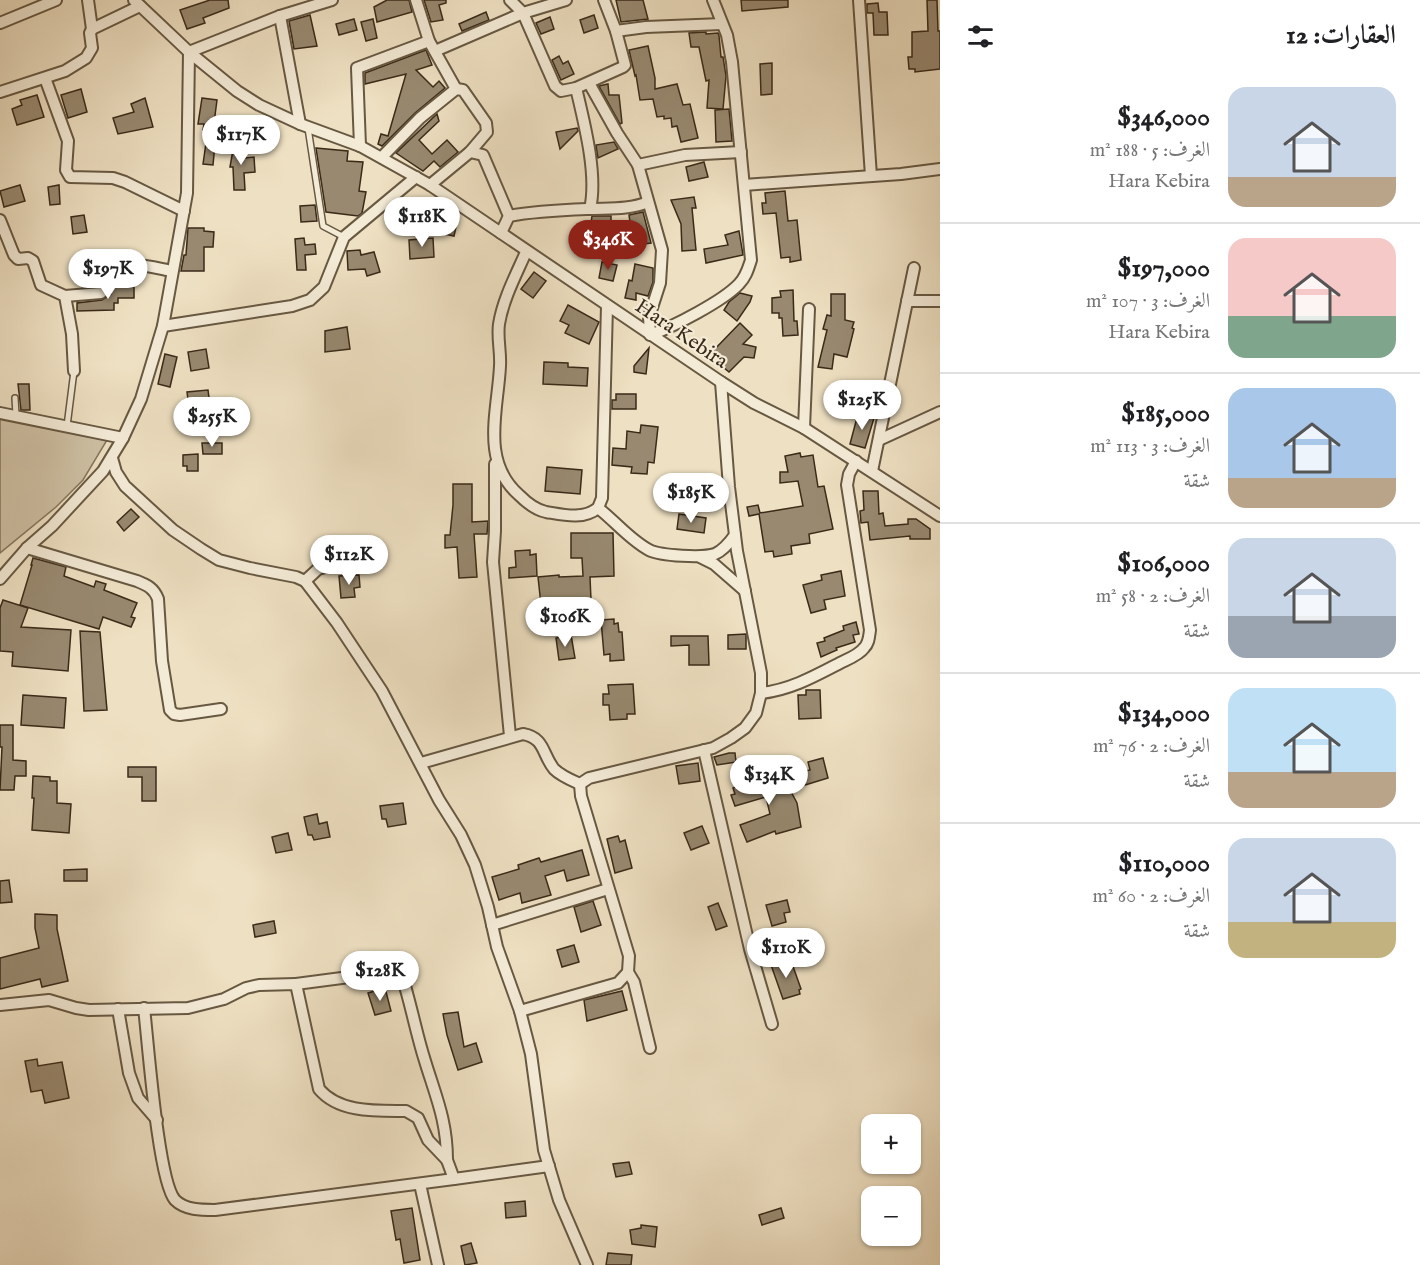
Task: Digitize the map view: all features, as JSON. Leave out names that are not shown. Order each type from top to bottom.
[{"type":"street","points":[[0,23],[56,0]]},
{"type":"street","points":[[0,92],[65,71],[86,58],[92,48],[88,0]]},
{"type":"street","points":[[0,579],[27,548],[103,471],[123,438],[141,399],[163,326],[187,193],[189,52],[280,16],[302,4],[332,0]]},
{"type":"street","points":[[416,0],[432,46],[456,89]]},
{"type":"street","points":[[510,0],[523,13],[555,86],[561,91],[589,83],[625,65],[604,0]]},
{"type":"street","points":[[360,146],[357,68],[432,46],[566,0]]},
{"type":"street","points":[[589,83],[638,165],[662,250],[660,283],[649,316],[650,335],[667,329],[730,292],[747,273],[751,260],[732,62],[727,35],[713,0]]},
{"type":"street","points":[[859,0],[871,176]]},
{"type":"street","points":[[92,29],[137,3]]},
{"type":"street","name":"Hara Kebira","points":[[137,3],[189,52],[237,91],[259,105],[303,125],[360,146],[430,185],[526,252],[753,403],[804,428],[937,510]]},
{"type":"street","points":[[280,16],[303,125]]},
{"type":"street","points":[[616,32],[646,27],[722,24]]},
{"type":"street","points":[[45,78],[68,141],[66,170],[70,177],[113,178],[184,211]]},
{"type":"street","points":[[576,88],[590,162],[593,200],[590,209]]},
{"type":"street","points":[[382,157],[420,118],[456,89],[463,90],[487,127],[484,137],[470,152],[430,185]]},
{"type":"street","points":[[470,152],[483,155],[509,216],[501,233]]},
{"type":"street","points":[[638,165],[685,155],[741,152]]},
{"type":"street","points":[[744,185],[901,174],[940,169]]},
{"type":"street","points":[[163,326],[292,306],[310,300],[324,287],[344,237],[416,177]]},
{"type":"street","points":[[509,216],[615,209],[639,206],[648,202]]},
{"type":"street","points":[[0,220],[14,255],[18,259],[28,258],[33,261],[41,285],[65,296],[101,293],[105,289]]},
{"type":"street","points":[[510,736],[492,562],[495,531],[495,410],[500,366],[499,326],[506,297],[526,252]]},
{"type":"street","points":[[108,271],[120,265],[143,265],[172,271]]},
{"type":"street","points":[[872,471],[914,268]]},
{"type":"street","points":[[65,296],[72,333],[74,371]]},
{"type":"street","points":[[907,301],[940,301]]},
{"type":"street","points":[[495,458],[500,472],[514,491],[540,511],[574,516],[592,512],[598,508],[602,498],[607,306]]},
{"type":"street","points":[[804,428],[809,309]]},
{"type":"street","points":[[580,784],[589,778],[713,748],[744,728],[756,713],[761,693],[761,673],[735,535],[721,382]]},
{"type":"street","points":[[879,440],[940,412]]},
{"type":"street","points":[[0,413],[123,438]]},
{"type":"street","points":[[112,458],[116,472],[125,486],[173,530],[201,549],[219,560],[305,581],[337,623],[382,691],[475,865],[497,947],[520,1011],[531,1054],[539,1125],[549,1166],[559,1200],[588,1265]]},
{"type":"street","points":[[761,693],[775,691],[814,678],[856,655],[864,649],[868,642],[870,630],[847,485],[849,474],[856,461]]},
{"type":"street","points":[[598,508],[650,550],[700,556],[713,555],[721,551],[735,535]]},
{"type":"street","points":[[27,548],[149,586],[156,592],[158,599],[162,661],[170,710],[180,715],[221,709]]},
{"type":"street","points":[[305,581],[318,569],[377,552]]},
{"type":"street","points":[[700,556],[714,564],[745,591]]},
{"type":"street","points":[[421,764],[510,736],[532,735],[542,746],[554,768],[562,776],[580,784]]},
{"type":"street","points":[[704,750],[750,949],[772,1024]]},
{"type":"street","points":[[580,784],[581,796],[629,956],[628,972],[634,982],[650,1048]]},
{"type":"street","points":[[492,925],[608,889]]},
{"type":"street","points":[[0,1005],[49,1000],[76,1008],[188,1008],[224,999],[238,991],[252,987],[296,984],[391,969],[402,976],[443,1117],[447,1139],[447,1160],[454,1179]]},
{"type":"street","points":[[520,1011],[618,983],[628,972]]},
{"type":"street","points":[[296,984],[319,1089],[327,1099],[352,1108],[406,1111],[413,1114],[418,1118],[428,1140],[447,1160]]},
{"type":"street","points":[[144,1008],[162,1159],[169,1188],[175,1199],[190,1208],[215,1210],[252,1206],[549,1166]]},
{"type":"street","points":[[118,1009],[129,1073],[138,1098],[157,1120]]},
{"type":"street","points":[[420,1184],[438,1265]]},
{"type":"lane","points":[[303,125],[323,226],[344,237]]},
{"type":"lane","points":[[67,426],[74,371]]},
{"type":"lane","points":[[15,398],[16,415]]},
{"type":"shaded area","points":[[0,418],[107,440],[83,480],[56,507],[0,553]]},
{"type":"building","points":[[210,0],[228,0],[229,8],[203,18],[205,23],[187,29],[180,10]]},
{"type":"building","points":[[387,0],[409,0],[412,12],[377,22],[374,7]]},
{"type":"building","points":[[424,0],[446,0],[446,3],[439,5],[443,20],[431,22]]},
{"type":"building","points":[[616,0],[643,0],[648,19],[621,22]]},
{"type":"building","points":[[741,0],[788,0],[788,7],[742,11]]},
{"type":"building","points":[[927,0],[937,0],[940,69],[915,72],[915,69],[909,69],[908,57],[912,57],[912,32],[928,31]]},
{"type":"building","points":[[878,3],[879,12],[887,12],[888,35],[874,35],[873,13],[867,13],[867,4]]},
{"type":"building","points":[[486,12],[489,20],[462,31],[459,24]]},
{"type":"building","points":[[310,15],[317,46],[294,49],[289,21]]},
{"type":"building","points":[[594,15],[598,28],[584,33],[580,20]]},
{"type":"building","points":[[550,17],[554,29],[541,34],[536,23]]},
{"type":"building","points":[[354,19],[357,30],[339,35],[336,24]]},
{"type":"building","points":[[373,19],[377,38],[366,41],[361,22]]},
{"type":"building","points":[[706,32],[706,34],[718,33],[719,36],[726,76],[723,109],[707,108],[709,80],[706,81],[699,47],[691,47],[689,33]]},
{"type":"building","points":[[648,46],[655,89],[677,84],[683,105],[690,104],[698,138],[681,142],[677,126],[672,127],[671,118],[657,117],[653,99],[640,100],[629,50]]},
{"type":"building","points":[[426,50],[432,65],[416,70],[433,87],[439,81],[445,88],[415,113],[382,146],[378,144],[381,134],[388,136],[406,74],[365,84],[365,73]]},
{"type":"building","points":[[559,56],[563,64],[568,61],[574,74],[561,80],[552,60]]},
{"type":"building","points":[[772,63],[772,94],[761,95],[760,64]]},
{"type":"building","points":[[608,84],[609,95],[619,95],[622,123],[620,124],[599,86]]},
{"type":"building","points":[[81,89],[87,112],[68,118],[61,95]]},
{"type":"building","points":[[37,95],[44,117],[17,125],[12,109],[22,105],[20,100]]},
{"type":"building","points":[[145,98],[153,127],[118,134],[113,118],[134,112],[131,104]]},
{"type":"building","points":[[202,98],[217,100],[213,131],[203,130],[204,124],[198,124]]},
{"type":"building","points":[[729,109],[732,141],[716,142],[715,110]]},
{"type":"building","points":[[437,114],[439,121],[419,140],[432,154],[447,140],[458,152],[440,167],[434,161],[423,171],[396,153]]},
{"type":"building","points":[[577,128],[578,131],[560,149],[556,132]]},
{"type":"building","points":[[614,142],[618,149],[598,158],[596,145]]},
{"type":"building","points":[[206,143],[215,144],[213,165],[203,164]]},
{"type":"building","points":[[234,144],[246,145],[245,158],[254,157],[255,172],[244,173],[245,190],[234,190],[233,167],[230,167]]},
{"type":"building","points":[[316,148],[348,151],[347,161],[363,162],[359,191],[366,192],[362,213],[358,216],[326,212]]},
{"type":"building","points":[[704,162],[708,177],[689,181],[686,167]]},
{"type":"building","points":[[20,185],[25,201],[4,207],[0,191]]},
{"type":"building","points":[[59,185],[60,204],[50,205],[48,187]]},
{"type":"building","points":[[785,191],[788,221],[797,220],[801,260],[790,262],[790,257],[781,258],[776,213],[763,214],[762,203],[766,203],[765,193]]},
{"type":"building","points":[[694,197],[696,208],[692,208],[696,250],[682,251],[681,224],[671,200]]},
{"type":"building","points":[[315,205],[317,221],[301,222],[300,206]]},
{"type":"building","points":[[643,212],[651,243],[643,244],[643,248],[634,249],[629,215]]},
{"type":"building","points":[[439,214],[458,218],[454,236],[435,232]]},
{"type":"building","points":[[84,215],[87,232],[73,234],[71,217]]},
{"type":"building","points":[[592,216],[611,216],[611,248],[587,246],[587,240],[576,239],[577,228],[590,230]]},
{"type":"building","points":[[188,228],[204,228],[204,231],[214,232],[213,247],[204,247],[204,271],[181,271],[184,255],[186,255]]},
{"type":"building","points":[[739,231],[743,255],[706,263],[704,249],[728,245],[725,235]]},
{"type":"building","points":[[304,238],[305,245],[315,244],[316,254],[305,255],[306,270],[297,270],[295,239]]},
{"type":"building","points":[[433,238],[434,257],[410,259],[409,240]]},
{"type":"building","points":[[360,250],[361,255],[374,252],[380,272],[367,276],[365,269],[348,270],[347,251]]},
{"type":"building","points":[[602,262],[617,265],[613,281],[599,278]]},
{"type":"building","points":[[635,264],[653,268],[653,282],[648,296],[636,293],[636,300],[625,298],[629,280],[632,281]]},
{"type":"building","points":[[534,272],[546,281],[533,298],[521,289]]},
{"type":"building","points":[[112,287],[134,287],[134,298],[118,298],[118,303],[114,303],[114,310],[77,311],[77,303],[102,300],[111,294]]},
{"type":"building","points":[[793,290],[794,321],[797,321],[798,335],[783,336],[782,318],[779,318],[779,313],[772,313],[772,298],[781,297],[780,291]]},
{"type":"building","points":[[740,293],[752,296],[737,321],[724,310],[729,302]]},
{"type":"building","points":[[831,294],[845,294],[845,320],[854,322],[847,357],[834,354],[832,369],[818,367],[827,330],[823,329],[827,315],[831,316]]},
{"type":"building","points":[[568,305],[599,322],[589,344],[565,333],[569,325],[560,321]]},
{"type":"building","points":[[740,323],[752,335],[743,344],[756,347],[754,358],[744,357],[729,372],[722,366],[724,363],[712,352]]},
{"type":"building","points":[[347,327],[350,349],[325,352],[325,331]]},
{"type":"building","points":[[649,348],[646,374],[634,372],[634,366]]},
{"type":"building","points":[[206,349],[209,368],[191,371],[188,352]]},
{"type":"building","points":[[165,354],[177,357],[170,387],[158,384]]},
{"type":"building","points":[[544,362],[568,363],[568,367],[588,368],[587,386],[543,384]]},
{"type":"building","points":[[18,384],[29,384],[30,410],[21,410]]},
{"type":"building","points":[[208,390],[211,413],[190,415],[187,392]]},
{"type":"building","points":[[616,394],[636,394],[636,409],[612,409],[612,400],[616,400]]},
{"type":"building","points":[[858,414],[874,418],[865,448],[850,444]]},
{"type":"building","points":[[641,425],[658,427],[654,463],[648,462],[647,474],[631,473],[632,467],[612,465],[613,448],[626,449],[627,431],[640,433]]},
{"type":"building","points":[[202,443],[222,443],[222,454],[203,454]]},
{"type":"building","points":[[800,453],[801,457],[813,455],[818,487],[824,486],[833,529],[809,534],[810,543],[791,546],[792,554],[774,557],[773,551],[765,552],[759,514],[749,516],[747,507],[758,505],[760,513],[803,506],[798,481],[780,483],[780,472],[788,472],[785,456]]},
{"type":"building","points":[[198,454],[198,471],[187,471],[187,466],[183,466],[183,455]]},
{"type":"building","points":[[547,467],[582,470],[580,494],[545,491]]},
{"type":"building","points":[[453,484],[472,484],[472,522],[488,521],[487,534],[474,534],[477,577],[459,578],[457,547],[445,548],[445,535],[450,535]]},
{"type":"building","points":[[863,491],[878,491],[879,514],[883,513],[885,526],[908,524],[908,519],[916,519],[930,529],[930,539],[910,539],[910,536],[870,540],[868,522],[861,523],[860,511],[864,510]]},
{"type":"building","points":[[131,509],[139,517],[124,531],[117,522]]},
{"type":"building","points":[[679,514],[706,518],[704,533],[677,529]]},
{"type":"building","points":[[571,533],[613,533],[614,576],[590,577],[591,600],[541,605],[538,577],[583,576],[582,558],[571,558]]},
{"type":"building","points":[[530,550],[530,555],[536,554],[537,576],[509,578],[509,568],[516,567],[515,551]]},
{"type":"building","points":[[33,558],[66,567],[64,576],[94,587],[96,581],[106,584],[104,590],[137,603],[131,617],[135,618],[131,627],[103,617],[99,629],[20,605]]},
{"type":"building","points":[[841,571],[845,596],[824,600],[826,609],[811,613],[803,585],[822,580],[821,575]]},
{"type":"building","points":[[359,575],[360,587],[354,588],[355,597],[341,598],[339,576]]},
{"type":"building","points":[[3,600],[28,608],[21,627],[71,630],[68,671],[12,666],[13,652],[0,651],[0,608]]},
{"type":"building","points":[[614,619],[614,624],[618,623],[619,632],[622,632],[624,660],[610,661],[610,654],[604,655],[601,620]]},
{"type":"building","points":[[856,622],[859,634],[853,635],[855,642],[836,648],[837,650],[821,657],[817,643],[844,630],[843,626]]},
{"type":"building","points":[[80,631],[100,632],[107,710],[84,711]]},
{"type":"building","points":[[746,634],[746,649],[728,649],[728,635]]},
{"type":"building","points":[[571,635],[575,658],[559,660],[556,638]]},
{"type":"building","points":[[671,636],[708,636],[709,665],[689,665],[689,645],[671,646]]},
{"type":"building","points":[[633,684],[635,714],[627,714],[627,719],[610,720],[609,705],[603,705],[603,694],[609,694],[608,685]]},
{"type":"building","points":[[806,690],[820,690],[821,718],[799,719],[798,695],[806,695]]},
{"type":"building","points":[[23,695],[66,698],[64,728],[21,725]]},
{"type":"building","points":[[0,725],[13,725],[13,760],[26,761],[26,776],[15,776],[14,790],[0,790],[2,747],[0,747]]},
{"type":"building","points":[[735,753],[736,762],[717,765],[714,757]]},
{"type":"building","points":[[823,758],[828,778],[805,785],[801,772],[810,770],[808,762]]},
{"type":"building","points":[[698,763],[700,781],[679,784],[676,766]]},
{"type":"building","points":[[128,767],[156,767],[156,801],[142,801],[142,777],[128,777]]},
{"type":"building","points":[[781,773],[797,803],[801,827],[776,834],[775,831],[747,842],[740,825],[770,814],[766,797],[735,806],[731,795],[735,794],[733,788],[749,783],[748,778]]},
{"type":"building","points":[[33,776],[50,777],[50,781],[57,781],[57,803],[71,804],[69,833],[32,830]]},
{"type":"building","points":[[403,803],[406,824],[388,827],[386,819],[382,819],[380,806]]},
{"type":"building","points":[[317,814],[319,824],[327,822],[330,837],[314,840],[312,835],[308,835],[304,817]]},
{"type":"building","points":[[702,826],[709,843],[691,850],[684,833]]},
{"type":"building","points":[[288,833],[292,850],[276,853],[272,837]]},
{"type":"building","points":[[618,836],[620,842],[625,840],[632,868],[615,873],[607,839]]},
{"type":"building","points":[[582,850],[589,875],[567,881],[564,870],[545,876],[551,895],[522,903],[520,893],[499,900],[492,877],[519,869],[518,865],[539,858],[541,862]]},
{"type":"building","points":[[87,869],[87,881],[64,881],[64,870]]},
{"type":"building","points":[[9,880],[12,902],[0,903],[0,881]]},
{"type":"building","points":[[787,900],[790,912],[784,913],[786,922],[772,926],[766,905]]},
{"type":"building","points":[[593,901],[601,925],[581,932],[574,907]]},
{"type":"building","points":[[718,903],[727,926],[716,930],[708,907]]},
{"type":"building","points":[[35,914],[57,915],[57,929],[68,981],[42,987],[40,979],[0,989],[0,958],[39,948]]},
{"type":"building","points":[[274,921],[276,933],[255,937],[253,925]]},
{"type":"building","points":[[574,945],[579,962],[562,967],[557,950]]},
{"type":"building","points":[[790,958],[801,989],[800,994],[783,999],[771,965]]},
{"type":"building","points":[[385,988],[391,1011],[375,1015],[368,993]]},
{"type":"building","points":[[622,991],[627,1010],[587,1021],[584,1000]]},
{"type":"building","points":[[458,1012],[464,1047],[476,1043],[482,1062],[458,1070],[443,1014]]},
{"type":"building","points":[[37,1059],[38,1066],[62,1062],[69,1098],[45,1103],[42,1090],[31,1092],[25,1061]]},
{"type":"building","points":[[629,1162],[632,1174],[616,1177],[613,1164]]},
{"type":"building","points":[[525,1201],[526,1216],[506,1218],[505,1203]]},
{"type":"building","points":[[412,1208],[420,1260],[404,1263],[400,1239],[396,1240],[391,1211]]},
{"type":"building","points":[[781,1208],[784,1218],[762,1225],[759,1215]]},
{"type":"building","points":[[641,1225],[657,1227],[655,1247],[632,1244],[630,1230],[641,1228]]},
{"type":"building","points":[[471,1243],[477,1263],[465,1265],[461,1246]]},
{"type":"building","points":[[608,1253],[632,1255],[631,1265],[606,1265]]}]
